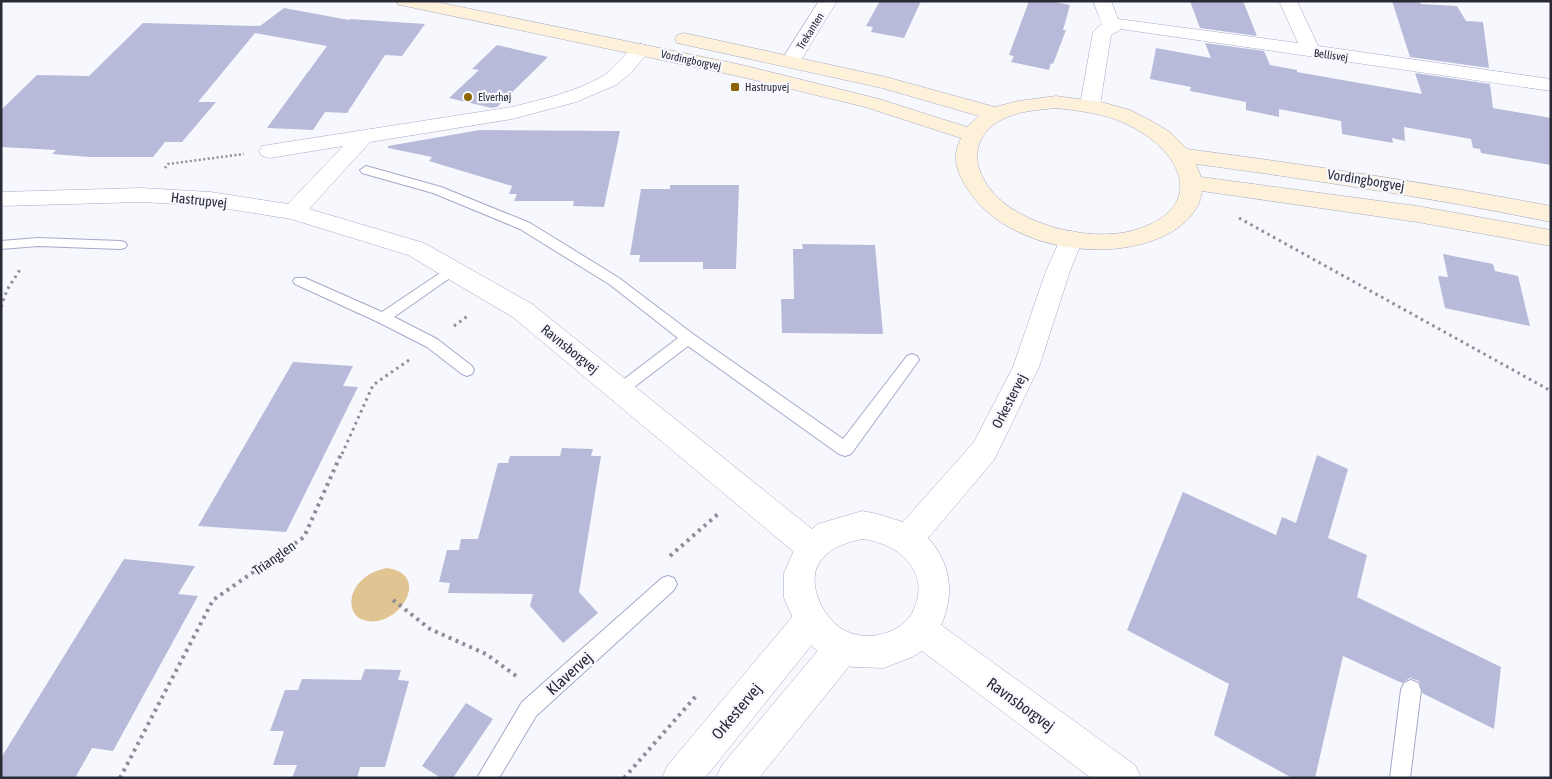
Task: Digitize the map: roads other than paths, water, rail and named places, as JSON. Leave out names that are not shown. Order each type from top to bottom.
[{"type":"main road","name":"Vordingborgvej","points":[[405,1],[742,71],[872,102],[972,135]]},
{"type":"main road","name":"Vordingborgvej","points":[[670,36],[886,83],[996,114]]},
{"type":"main road","points":[[1056,102],[1090,105],[1117,113],[1143,124],[1164,138],[1181,155],[1188,169],[1191,191],[1180,216],[1162,230],[1136,239],[1105,242],[1071,240],[1029,227],[995,207],[973,182],[965,157],[972,135],[982,123],[996,114],[1023,105],[1056,102]]},
{"type":"main road","name":"Vordingborgvej","points":[[1181,155],[1350,177],[1551,214]]},
{"type":"main road","name":"Vordingborgvej","points":[[1191,191],[1350,202],[1472,222],[1551,238]]},
{"type":"street","name":"Trekanten","points":[[791,61],[828,1]]},
{"type":"street","points":[[1090,105],[1102,32],[1112,26],[1102,1]]},
{"type":"street","points":[[1288,1],[1311,52]]},
{"type":"street","name":"Bellisvej","points":[[1112,26],[1131,25],[1311,52],[1551,84]]},
{"type":"street","points":[[270,151],[541,106],[594,88],[620,73],[642,50]]},
{"type":"street","points":[[293,212],[364,136]]},
{"type":"street","name":"Hastrupvej","points":[[1,199],[141,194],[210,199],[293,212]]},
{"type":"street","name":"Ravnsborgvej","points":[[293,212],[416,248],[523,311],[812,547]]},
{"type":"street","name":"Orkestervej","points":[[907,540],[984,451],[1026,367],[1058,271],[1071,240]]},
{"type":"street","points":[[862,525],[887,530],[907,540],[919,551],[926,562],[934,586],[935,598],[932,611],[921,630],[909,641],[884,651],[857,651],[843,647],[825,637],[810,622],[799,598],[799,573],[803,561],[812,547],[827,534],[838,529],[862,525]]},
{"type":"street","name":"Orkestervej","points":[[680,778],[810,622]]},
{"type":"street","name":"Ravnsborgvej","points":[[921,630],[1122,778]]},
{"type":"street","points":[[734,778],[843,647]]},
{"type":"lane","points":[[366,170],[437,190],[525,226],[614,281],[688,338],[845,449],[912,360]]},
{"type":"lane","points":[[1,246],[38,242],[120,245]]},
{"type":"lane","points":[[383,318],[452,270]]},
{"type":"lane","points":[[300,282],[383,318],[432,343],[467,370]]},
{"type":"lane","points":[[620,390],[688,338]]},
{"type":"lane","name":"Klavervej","points":[[487,778],[529,709],[668,584]]},
{"type":"lane","points":[[1400,778],[1411,690]]},
{"type":"place","name":"Hastrupvej","points":[[735,87]]},
{"type":"place","name":"Elverhøj","points":[[468,97]]}]
